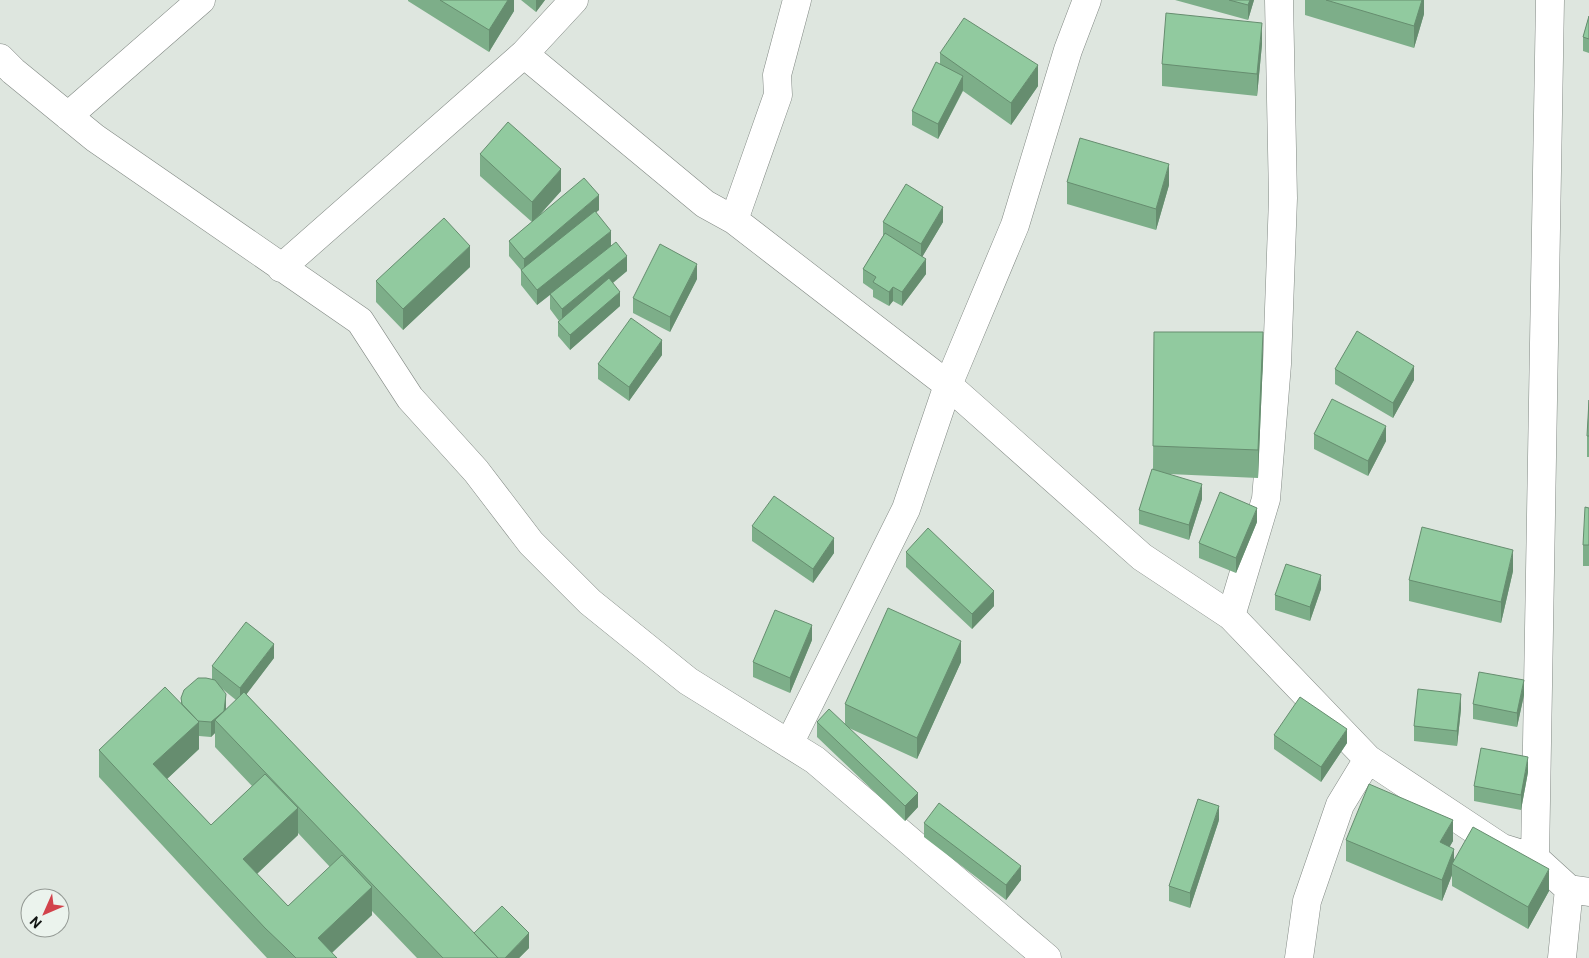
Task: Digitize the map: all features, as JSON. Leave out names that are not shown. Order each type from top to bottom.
[{"type":"street","points":[[68,116],[201,0]]},
{"type":"street","points":[[281,268],[524,54],[574,0]]},
{"type":"street","points":[[734,220],[778,95],[778,75],[797,0]]},
{"type":"street","points":[[789,744],[906,509],[948,385],[1014,224],[1068,50],[1087,0]]},
{"type":"street","points":[[1231,616],[1266,499],[1276,374],[1283,198],[1279,0]]},
{"type":"street","points":[[1535,858],[1550,0]]},
{"type":"street","points":[[524,54],[705,204],[734,220],[948,385],[1142,557],[1231,616],[1368,759],[1502,848],[1535,858],[1579,891],[1562,958]]},
{"type":"street","points":[[0,58],[13,72],[95,138],[360,321],[410,398],[476,471],[531,543],[590,602],[688,681],[815,760],[1047,958]]},
{"type":"street","points":[[1300,958],[1307,901],[1340,805],[1368,759]]},
{"type":"building","points":[[440,0],[508,0],[489,30]]},
{"type":"building","points":[[1229,0],[1250,0],[1248,5]]},
{"type":"building","points":[[1326,0],[1422,0],[1414,26]]},
{"type":"building","points":[[1166,13],[1262,23],[1257,74],[1162,64]]},
{"type":"building","points":[[1589,16],[1589,39],[1583,37]]},
{"type":"building","points":[[964,18],[1038,65],[1011,103],[940,53]]},
{"type":"building","points":[[936,62],[963,76],[938,124],[912,111]]},
{"type":"building","points":[[508,122],[561,169],[532,202],[480,154]]},
{"type":"building","points":[[1080,138],[1169,164],[1156,209],[1067,182]]},
{"type":"building","points":[[584,178],[599,195],[524,259],[509,241]]},
{"type":"building","points":[[906,184],[943,207],[921,244],[883,222]]},
{"type":"building","points":[[595,211],[611,231],[537,290],[521,270]]},
{"type":"building","points":[[444,218],[470,246],[403,309],[376,281]]},
{"type":"building","points":[[885,233],[926,259],[902,292],[893,287],[889,292],[873,282],[876,277],[863,269]]},
{"type":"building","points":[[616,242],[627,256],[562,309],[550,294]]},
{"type":"building","points":[[660,244],[697,264],[670,317],[633,298]]},
{"type":"building","points":[[609,278],[620,292],[570,335],[558,322]]},
{"type":"building","points":[[631,318],[662,340],[629,387],[598,364]]},
{"type":"building","points":[[1357,331],[1414,366],[1393,403],[1335,369]]},
{"type":"building","points":[[1154,332],[1263,332],[1258,450],[1153,446]]},
{"type":"building","points":[[1332,399],[1386,426],[1368,461],[1314,434]]},
{"type":"building","points":[[1589,400],[1589,436],[1587,436]]},
{"type":"building","points":[[1152,469],[1202,484],[1189,525],[1139,510]]},
{"type":"building","points":[[1220,492],[1257,508],[1236,558],[1199,543]]},
{"type":"building","points":[[774,496],[834,538],[813,569],[752,526]]},
{"type":"building","points":[[1585,507],[1589,508],[1589,545],[1583,545]]},
{"type":"building","points":[[1422,527],[1513,550],[1501,602],[1409,580]]},
{"type":"building","points":[[928,528],[994,591],[972,614],[906,552]]},
{"type":"building","points":[[1286,564],[1321,575],[1310,607],[1275,595]]},
{"type":"building","points":[[888,608],[961,641],[917,738],[845,704]]},
{"type":"building","points":[[775,610],[812,625],[790,678],[753,662]]},
{"type":"building","points":[[246,622],[274,644],[240,688],[212,666]]},
{"type":"building","points":[[1479,672],[1524,680],[1517,713],[1473,704]]},
{"type":"building","points":[[198,678],[215,680],[226,694],[224,711],[211,722],[198,721],[182,704],[181,698],[184,690]]},
{"type":"building","points":[[165,687],[199,722],[153,764],[211,825],[265,774],[298,808],[243,859],[288,906],[342,855],[372,887],[318,938],[337,958],[296,958],[265,928],[99,750]]},
{"type":"building","points":[[1418,689],[1461,694],[1457,731],[1414,726]]},
{"type":"building","points":[[244,692],[498,958],[443,958],[215,720]]},
{"type":"building","points":[[1300,697],[1347,729],[1321,767],[1274,735]]},
{"type":"building","points":[[829,709],[918,793],[905,806],[817,722]]},
{"type":"building","points":[[1481,748],[1528,757],[1521,795],[1474,786]]},
{"type":"building","points":[[1369,784],[1453,820],[1440,842],[1454,849],[1442,880],[1346,840]]},
{"type":"building","points":[[1198,799],[1219,806],[1190,893],[1169,886]]},
{"type":"building","points":[[939,803],[1021,866],[1006,885],[924,823]]},
{"type":"building","points":[[1473,827],[1549,869],[1528,907],[1452,864]]},
{"type":"building","points":[[502,906],[529,933],[505,958],[498,958],[474,933]]}]
